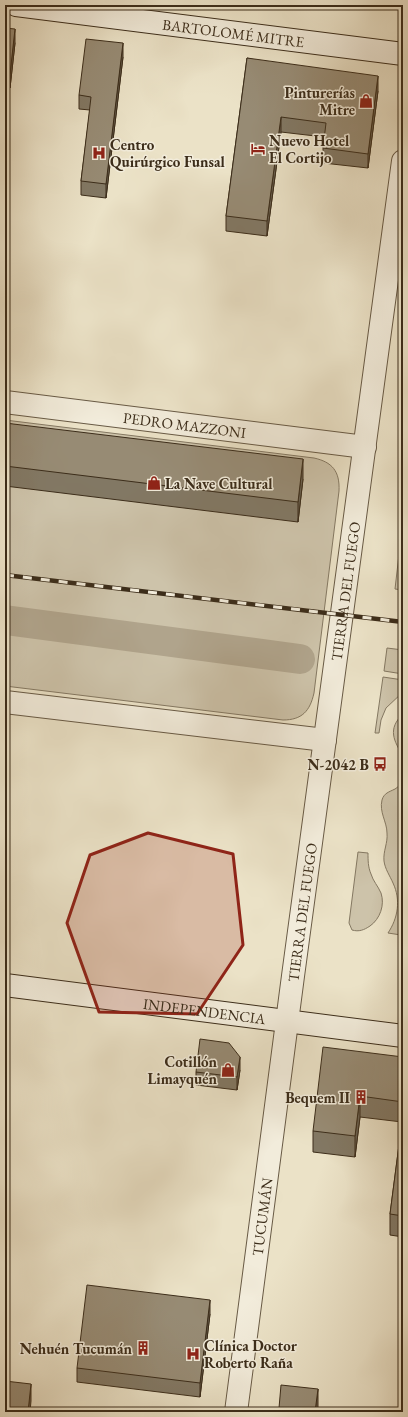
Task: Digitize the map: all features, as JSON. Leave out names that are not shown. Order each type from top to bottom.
[{"type":"street","name":"BARTOLOMÉ MITRE","points":[[16,5],[403,54]]},
{"type":"street","name":"TIERRA DEL FUEGO","points":[[287,1021],[403,161]]},
{"type":"street","name":"PEDRO MAZZONI","points":[[5,402],[364,447]]},
{"type":"street","points":[[5,702],[325,740]]},
{"type":"street","name":"INDEPENDENCIA","points":[[5,985],[403,1036]]},
{"type":"street","name":"TUCUMÁN","points":[[236,1412],[287,1021]]},
{"type":"highlighted area","points":[[148,833],[233,854],[243,945],[197,1014],[99,1012],[67,923],[90,855]]},
{"type":"shaded area","points":[[5,420],[314,458],[326,462],[334,468],[338,478],[339,491],[314,693],[310,705],[304,713],[290,720],[283,720],[5,686]]},
{"type":"shaded area","points":[[401,537],[403,538],[403,590],[395,589]]},
{"type":"shaded area","points":[[387,648],[403,650],[403,674],[384,671]]},
{"type":"shaded area","points":[[383,677],[403,680],[403,692],[386,708],[381,720],[379,733],[375,733]]},
{"type":"shaded area","points":[[403,714],[403,756],[395,740],[394,730],[398,719]]},
{"type":"shaded area","points":[[403,779],[403,918],[401,935],[388,933],[396,915],[398,902],[393,883],[386,870],[384,861],[387,833],[381,804],[384,796],[398,787]]},
{"type":"shaded area","points":[[358,852],[368,853],[368,864],[373,879],[381,893],[382,907],[379,916],[374,923],[366,929],[357,931],[352,930],[349,923]]},
{"type":"building","points":[[5,28],[15,29],[10,74],[5,74]]},
{"type":"building","name":"Centro Quirúrgico Funsal","points":[[86,39],[123,43],[106,184],[81,181],[91,97],[79,95]]},
{"type":"building","points":[[247,58],[378,76],[368,154],[323,148],[326,123],[281,117],[267,221],[226,216]]},
{"type":"building","points":[[5,423],[303,459],[298,502],[5,466]]},
{"type":"building","points":[[200,1039],[229,1043],[240,1057],[237,1077],[196,1072]]},
{"type":"building","name":"Bequem II","points":[[323,1047],[403,1057],[403,1102],[360,1096],[355,1136],[313,1131]]},
{"type":"building","points":[[403,1114],[403,1216],[390,1214]]},
{"type":"building","name":"Nehuén Tucumán","points":[[87,1285],[210,1300],[200,1383],[77,1368]]},
{"type":"building","points":[[5,1381],[31,1384],[28,1412],[5,1412]]},
{"type":"building","points":[[281,1385],[318,1389],[315,1412],[296,1412],[296,1410],[279,1408]]},
{"type":"waterway","points":[[5,620],[300,659]]},
{"type":"railway","points":[[5,575],[403,622]]},
{"type":"place","name":"Pinturerías Mitre","points":[[366,101]]},
{"type":"place","name":"Nuevo Hotel El Cortijo","points":[[258,149]]},
{"type":"place","name":"Centro Quirúrgico Funsal","points":[[99,153]]},
{"type":"place","name":"La Nave Cultural","points":[[154,483]]},
{"type":"place","name":"N-2042 B","points":[[380,764]]},
{"type":"place","name":"Cotillón Limayquén","points":[[228,1070]]},
{"type":"place","name":"Bequem II","points":[[361,1097]]},
{"type":"place","name":"Nehuén Tucumán","points":[[143,1348]]},
{"type":"place","name":"Clínica Doctor Roberto Raña","points":[[193,1354]]}]
